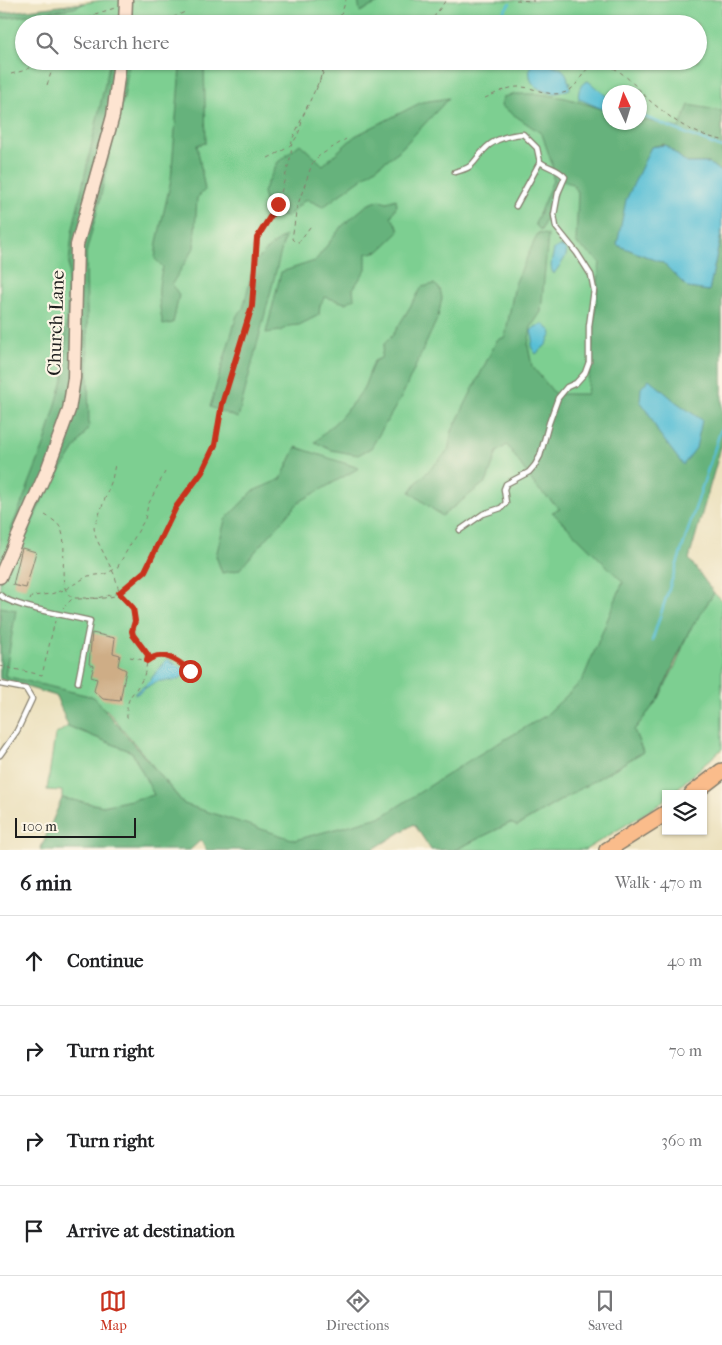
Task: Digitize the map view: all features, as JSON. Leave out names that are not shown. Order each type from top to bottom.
[{"type":"main road","points":[[697,790],[722,771]]},
{"type":"main road","points":[[607,850],[662,816]]},
{"type":"street","points":[[125,15],[126,1]]},
{"type":"street","name":"Church Lane","points":[[0,577],[47,470],[69,410],[74,378],[77,246],[112,116],[119,70]]},
{"type":"lane","points":[[455,172],[472,166],[491,144],[504,137],[522,134],[537,148],[540,162],[516,206]]},
{"type":"lane","points":[[460,530],[483,514],[501,508],[506,503],[504,489],[506,484],[529,472],[535,465],[540,456],[548,423],[558,398],[567,387],[576,383],[590,362],[588,340],[594,290],[591,275],[556,226],[554,207],[566,177],[558,169],[547,167],[540,162]]},
{"type":"lane","points":[[0,595],[3,598],[25,606],[90,621],[78,682]]},
{"type":"lane","points":[[0,684],[26,689],[32,699],[17,731],[0,755]]},
{"type":"path","points":[[341,15],[346,0]]},
{"type":"path","points":[[435,15],[446,0]]},
{"type":"path","points":[[516,0],[534,1]]},
{"type":"path","points":[[94,15],[126,1]]},
{"type":"path","points":[[178,15],[184,12]]},
{"type":"path","points":[[11,74],[26,70]]},
{"type":"path","points":[[47,85],[52,70]]},
{"type":"path","points":[[44,515],[60,527],[63,534],[65,559],[63,583],[70,596],[75,598],[97,598],[120,594],[145,571],[176,507],[202,472],[215,445],[222,404],[252,306],[257,238],[278,204],[291,155],[292,140],[323,70]]},
{"type":"path","points":[[485,98],[517,87],[553,94],[563,93],[579,82],[586,70]]},
{"type":"path","points":[[616,70],[681,124],[699,133],[722,140]]},
{"type":"path","points":[[268,158],[289,148],[298,137],[303,118]]},
{"type":"path","points":[[310,227],[299,242],[292,239],[297,207],[312,164],[319,156],[346,139]]},
{"type":"path","points":[[115,464],[112,480],[94,528],[96,538],[113,571],[120,594],[133,608],[135,621],[132,631],[133,635],[148,655],[143,678],[128,700],[127,718]]},
{"type":"path","points":[[32,596],[51,594],[65,589],[88,576],[113,571],[121,563],[145,520],[148,505],[164,472]]},
{"type":"path","points":[[0,666],[42,676],[57,613],[75,598]]},
{"type":"path","points":[[130,657],[147,661],[151,658],[164,656],[179,662],[190,671]]},
{"type":"green space","points":[[104,0],[722,0],[722,154],[648,126],[647,128],[647,85],[602,85],[602,130],[646,130],[606,197],[642,577],[583,689],[469,777],[327,850],[259,850],[184,804],[107,710],[0,678],[0,15]]},
{"type":"green space","points":[[358,0],[384,0],[360,12]]},
{"type":"green space","points":[[85,3],[74,8],[15,15],[15,17],[0,19],[1,13]]},
{"type":"green space","points":[[108,70],[128,70],[124,98],[115,124],[100,200],[86,253],[89,427],[42,499],[26,536],[11,530],[45,443],[64,376],[72,233]]},
{"type":"green space","points":[[180,70],[204,70],[206,143],[197,145],[205,190],[197,198],[194,248],[172,284],[179,295],[173,323],[163,325],[159,303],[159,289],[163,267],[155,259],[171,180]]},
{"type":"green space","points":[[515,94],[541,94],[566,98],[602,109],[602,130],[647,130],[647,121],[679,128],[689,105],[722,111],[722,173],[709,163],[687,163],[664,144],[651,147],[617,245],[663,263],[688,288],[709,291],[722,230],[722,444],[689,559],[714,593],[688,633],[658,700],[634,730],[643,752],[517,826],[510,823],[455,850],[431,850],[414,824],[372,850],[206,850],[201,840],[190,850],[40,850],[62,798],[103,806],[154,795],[132,752],[68,726],[56,696],[0,679],[0,607],[16,610],[5,676],[94,697],[184,804],[295,840],[383,816],[473,758],[545,716],[582,681],[623,582],[552,512],[560,509],[537,488],[507,445],[497,452],[487,481],[442,516],[410,492],[417,482],[448,451],[452,431],[497,340],[505,337],[515,284],[538,233],[548,235],[541,312],[531,327],[528,346],[532,366],[555,394],[587,394],[600,262],[576,243],[578,192],[572,184],[561,180],[541,231],[535,224],[553,180],[552,164],[542,134],[501,106],[503,97]]},
{"type":"green space","points":[[449,98],[399,151],[323,207],[306,199],[287,217],[268,213],[263,192],[278,162],[300,144],[323,165],[355,136],[422,102]]},
{"type":"green space","points":[[396,199],[397,205],[391,217],[399,232],[379,251],[366,254],[366,269],[353,289],[354,299],[345,303],[325,297],[320,305],[319,315],[299,325],[266,333],[281,272],[315,261],[342,226],[367,205],[380,200],[387,202]]},
{"type":"green space","points":[[285,236],[238,418],[210,407],[237,315],[243,309],[254,263],[271,246]]},
{"type":"green space","points":[[434,284],[440,289],[442,298],[438,317],[402,396],[371,448],[358,455],[331,450],[315,442],[341,417],[363,390],[374,361],[381,358],[384,344],[393,335],[422,287]]},
{"type":"green space","points":[[296,447],[359,468],[299,502],[239,570],[222,573],[216,556],[225,520],[253,491],[281,479]]},
{"type":"green space","points":[[714,593],[722,601],[722,749],[676,790],[662,790],[662,802],[660,804],[585,850],[455,850],[510,823],[517,826],[643,752],[634,730],[658,700],[677,662],[688,633]]},
{"type":"green space","points":[[68,726],[132,752],[155,796],[103,806],[62,798],[62,791],[47,790],[55,735]]},
{"type":"water","points":[[530,70],[563,70],[571,83],[569,83],[570,89],[558,93],[545,91],[533,84]]},
{"type":"water","points":[[588,81],[602,92],[602,109],[579,99],[580,88]]},
{"type":"water","points":[[665,145],[687,163],[709,163],[722,173],[722,230],[709,291],[688,288],[663,263],[617,245],[626,200],[651,147]]},
{"type":"water","points":[[560,246],[566,251],[566,255],[554,274],[551,265],[554,249]]},
{"type":"water","points":[[543,324],[552,334],[546,345],[536,354],[531,347],[533,339],[531,331]]},
{"type":"water","points":[[649,379],[676,402],[702,420],[696,448],[683,465],[658,432],[647,410],[640,401],[641,388]]},
{"type":"water","points":[[168,659],[185,670],[185,674],[178,680],[156,682],[135,695],[147,684]]},
{"type":"building","points":[[22,548],[36,552],[26,588],[13,585]]},
{"type":"building","points":[[92,633],[115,638],[113,653],[120,655],[118,666],[126,670],[120,701],[103,699],[94,691],[97,679],[91,677],[94,666],[89,664]]},
{"type":"waterway","points":[[501,15],[510,3]]},
{"type":"waterway","points":[[647,118],[722,148]]},
{"type":"waterway","points":[[652,641],[722,426]]},
{"type":"route","points":[[190,671],[184,665],[169,657],[151,658],[147,661],[148,655],[133,635],[132,631],[135,621],[133,608],[119,593],[145,571],[176,507],[202,472],[215,445],[222,404],[252,306],[257,238],[278,204]]}]
